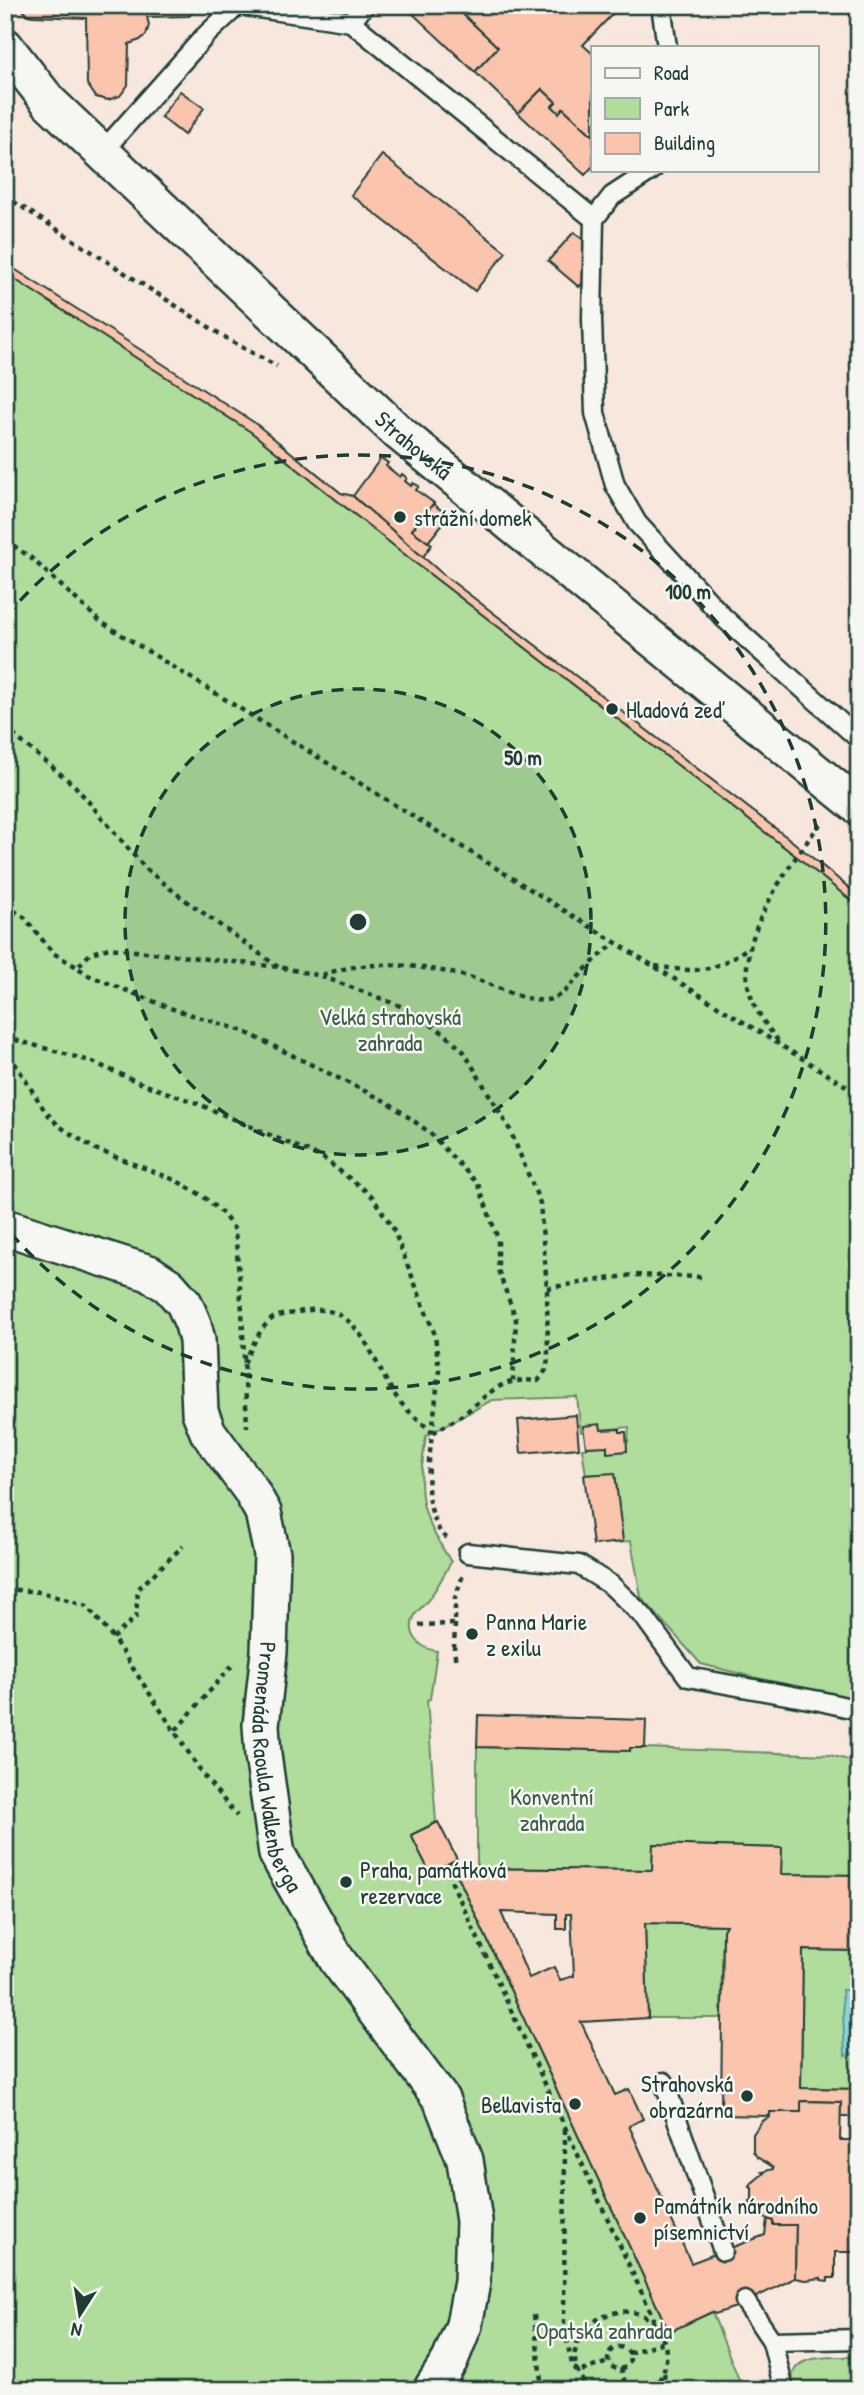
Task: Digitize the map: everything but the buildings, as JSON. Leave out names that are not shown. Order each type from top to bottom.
[{"type":"street","name":"Strahovská","points":[[5,46],[49,102],[398,432],[850,800]]},
{"type":"street","name":"Promenáda Raoula Wallenberga","points":[[5,1227],[149,1273],[169,1286],[184,1303],[193,1324],[197,1340],[200,1412],[208,1432],[250,1489],[263,1512],[271,1554],[269,1652],[261,1725],[262,1755],[277,1854],[337,1960],[441,2099],[465,2160],[474,2221],[472,2282],[464,2325],[450,2360],[431,2390]]},
{"type":"lane","points":[[102,152],[204,37],[238,5],[351,22],[594,219]]},
{"type":"lane","points":[[351,22],[365,5]]},
{"type":"lane","points":[[661,5],[667,46]]},
{"type":"lane","points":[[649,172],[612,196],[594,219],[592,320],[595,413],[615,485],[637,523],[724,618],[859,739]]},
{"type":"lane","points":[[468,1553],[579,1566],[611,1586],[644,1617],[688,1677],[820,1700],[859,1710]]},
{"type":"lane","points":[[664,2082],[723,2252]]},
{"type":"lane","points":[[745,2301],[772,2342],[785,2390]]},
{"type":"lane","points":[[772,2342],[859,2339]]},
{"type":"path","points":[[5,196],[222,335],[282,369]]},
{"type":"path","points":[[5,540],[30,556],[101,622],[859,1094]]},
{"type":"path","points":[[5,728],[75,786],[145,867],[177,894],[279,967]]},
{"type":"path","points":[[779,1043],[758,1014],[748,987],[749,946],[788,867],[850,800]]},
{"type":"path","points":[[5,905],[24,917],[53,953],[88,975],[170,1008],[243,1031],[389,1103],[429,1132],[478,1184],[498,1239],[498,1270],[516,1319],[513,1381]]},
{"type":"path","points":[[321,976],[339,969],[378,964],[413,967],[470,978],[534,1001],[549,1000],[563,993],[615,943]]},
{"type":"path","points":[[653,966],[686,971],[707,969],[725,963],[749,946]]},
{"type":"path","points":[[77,967],[91,953],[109,948],[279,967],[321,976],[406,1008],[445,1034],[464,1052],[510,1130],[540,1203],[547,1288],[548,1359],[546,1370],[538,1381],[513,1381],[494,1388],[464,1414],[433,1433]]},
{"type":"path","points":[[5,1037],[90,1061],[323,1157],[371,1195],[393,1228],[436,1335],[439,1370],[428,1497],[440,1532],[457,1548],[468,1553],[455,1598],[456,1662]]},
{"type":"path","points":[[5,1045],[45,1111],[59,1126],[95,1149],[175,1180],[203,1196],[223,1214],[235,1230],[242,1310],[243,1365],[258,1334],[274,1318],[315,1308],[343,1316],[359,1330],[404,1408],[433,1433]]},
{"type":"path","points":[[547,1288],[632,1275],[701,1277]]},
{"type":"path","points":[[113,1638],[136,1617],[138,1590],[183,1546]]},
{"type":"path","points":[[5,1589],[41,1592],[87,1606],[113,1638],[204,1776],[240,1819]]},
{"type":"path","points":[[419,1625],[455,1625]]},
{"type":"path","points":[[176,1730],[236,1661]]},
{"type":"path","points":[[447,1872],[653,2317],[652,2324]]},
{"type":"path","points":[[565,2125],[565,2328],[572,2364],[590,2390]]},
{"type":"path","points":[[578,2372],[575,2357],[578,2342],[585,2329],[596,2319],[609,2313],[625,2312],[639,2315],[652,2324],[664,2342],[667,2390]]},
{"type":"path","points":[[534,2315],[542,2390]]},
{"type":"path","points":[[629,2353],[664,2342]]},
{"type":"path","points":[[608,2362],[610,2351],[616,2347],[624,2348],[629,2353]]},
{"type":"path","points":[[608,2362],[621,2368],[627,2364],[629,2353]]},
{"type":"path","points":[[578,2372],[608,2362]]},
{"type":"path","points":[[621,2368],[627,2390]]},
{"type":"path","points":[[652,2390],[664,2372]]},
{"type":"green space","name":"Velká strahovská zahrada","points":[[5,273],[251,432],[859,907],[859,1703],[701,1664],[641,1597],[631,1541],[623,1542],[615,1474],[586,1475],[582,1448],[628,1442],[629,1427],[581,1432],[577,1397],[492,1400],[426,1436],[421,1474],[426,1515],[451,1562],[431,1596],[415,1615],[412,1624],[416,1640],[437,1651],[430,1699],[427,1700],[436,1822],[411,1835],[430,1873],[451,1862],[669,2332],[712,2312],[743,2390],[5,2390]]},
{"type":"green space","name":"Konventní zahrada","points":[[477,1747],[629,1751],[630,1748],[645,1748],[830,1755],[859,1763],[859,1875],[781,1874],[781,1848],[653,1844],[652,1870],[477,1868]]},
{"type":"green space","points":[[645,1923],[726,1925],[723,1930],[721,2018],[648,2018]]},
{"type":"green space","points":[[803,1950],[859,1951],[859,2089],[801,2088]]},
{"type":"green space","points":[[825,2357],[859,2357],[859,2390],[794,2390],[792,2377],[803,2362]]},
{"type":"water","points":[[842,1990],[859,1990],[859,2053],[845,2055]]},
{"type":"place","name":"strážní domek","points":[[400,517]]},
{"type":"place","name":"Hladová zeď","points":[[612,709]]},
{"type":"place","name":"Panna Marie z exilu","points":[[472,1634]]},
{"type":"place","name":"Praha, památková rezervace","points":[[346,1882]]},
{"type":"place","name":"Strahovská obrazárna","points":[[747,2096]]},
{"type":"place","name":"Bellavista","points":[[575,2104]]},
{"type":"place","name":"Památník národního písemnictví","points":[[640,2218]]},
{"type":"park label","name":"Opatská zahrada","points":[[604,2330]]}]
